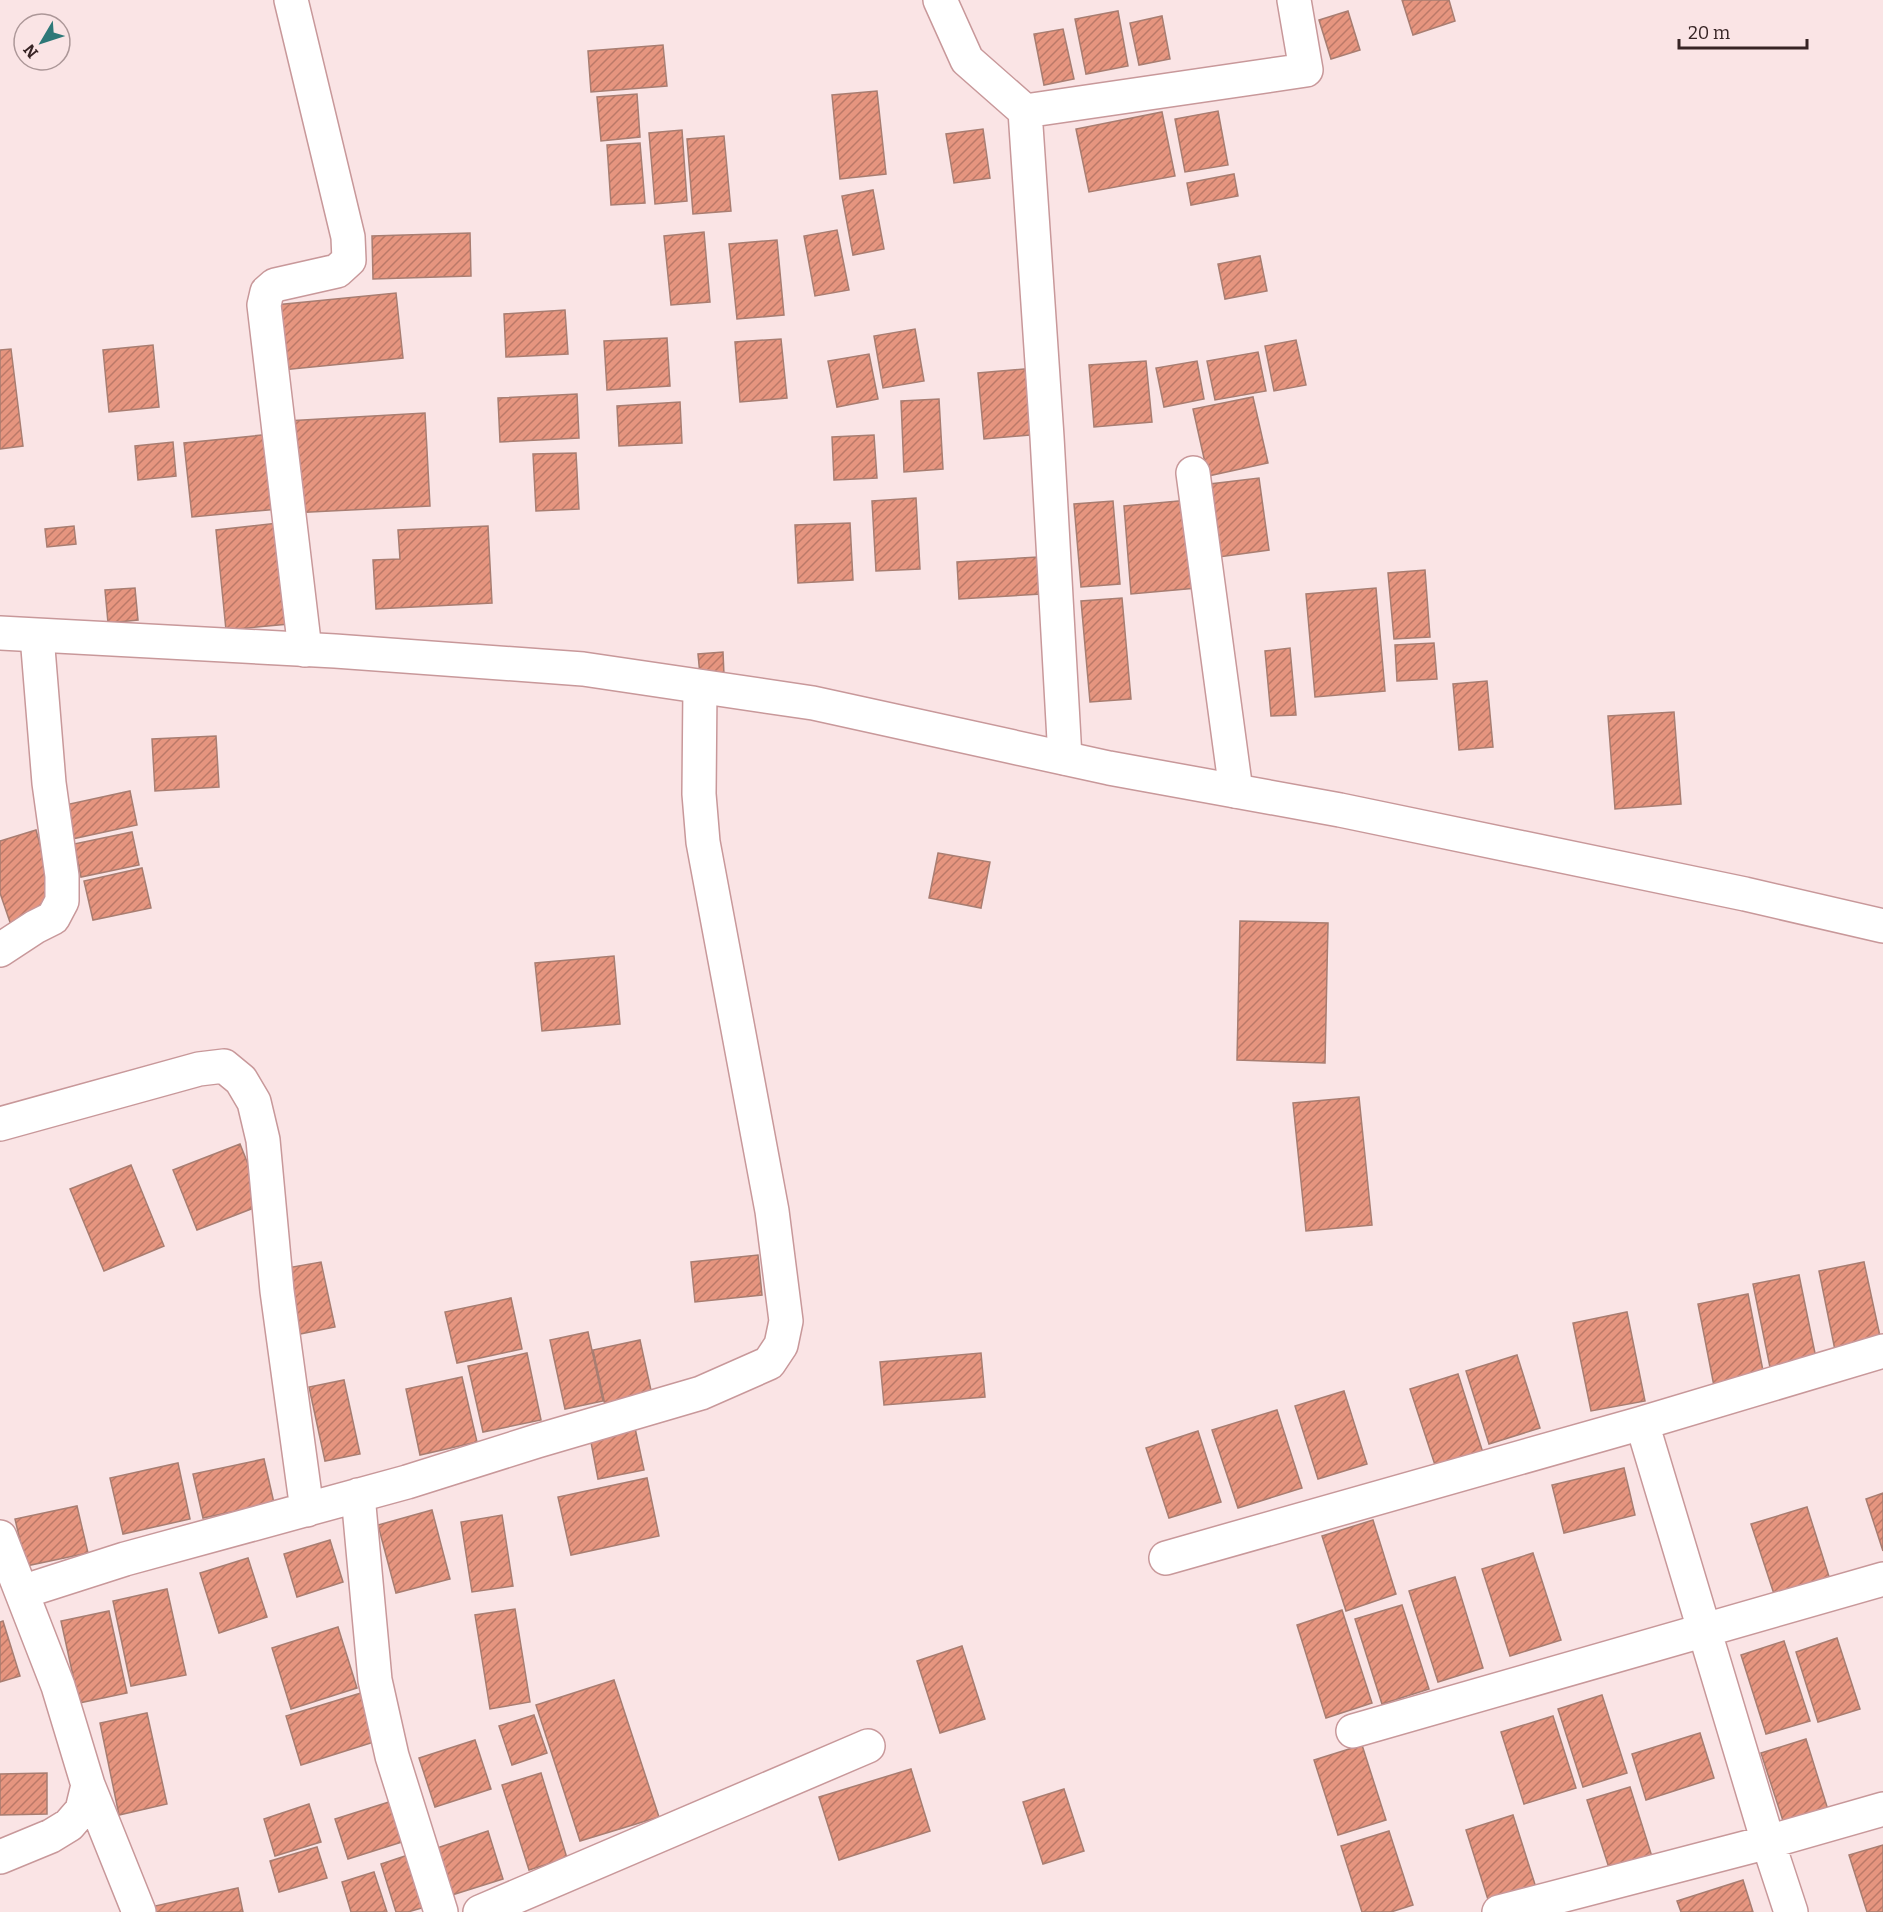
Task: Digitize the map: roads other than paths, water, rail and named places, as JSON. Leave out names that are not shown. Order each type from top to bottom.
[{"type":"street","points":[[291,0],[348,237],[349,260],[337,272],[275,285],[267,292],[264,305],[306,650]]},
{"type":"street","points":[[940,0],[967,60],[1024,111],[1047,436],[1065,758]]},
{"type":"street","points":[[1024,111],[1306,70],[1294,0]]},
{"type":"street","points":[[1192,473],[1236,791]]},
{"type":"street","points":[[0,633],[306,650],[583,669],[813,703],[1065,758],[1340,810],[1745,894],[1883,926]]},
{"type":"street","points":[[0,950],[34,927],[53,918],[62,901],[62,876],[49,783],[37,636]]},
{"type":"street","points":[[22,1592],[125,1559],[407,1482],[702,1393],[769,1363],[781,1345],[786,1321],[772,1211],[703,842],[699,794],[700,687]]},
{"type":"street","points":[[0,1124],[199,1069],[224,1066],[241,1080],[254,1102],[264,1140],[277,1291],[307,1510]]},
{"type":"street","points":[[1166,1558],[1642,1423],[1883,1351]]},
{"type":"street","points":[[1642,1423],[1791,1912]]},
{"type":"street","points":[[358,1495],[375,1680],[392,1756],[441,1912]]},
{"type":"street","points":[[0,1537],[58,1686],[88,1785],[139,1912]]},
{"type":"street","points":[[1353,1731],[1883,1579]]},
{"type":"street","points":[[480,1912],[868,1746]]},
{"type":"street","points":[[0,1857],[51,1836],[69,1825],[82,1810],[88,1785]]},
{"type":"street","points":[[1499,1912],[1768,1842],[1883,1809]]}]
